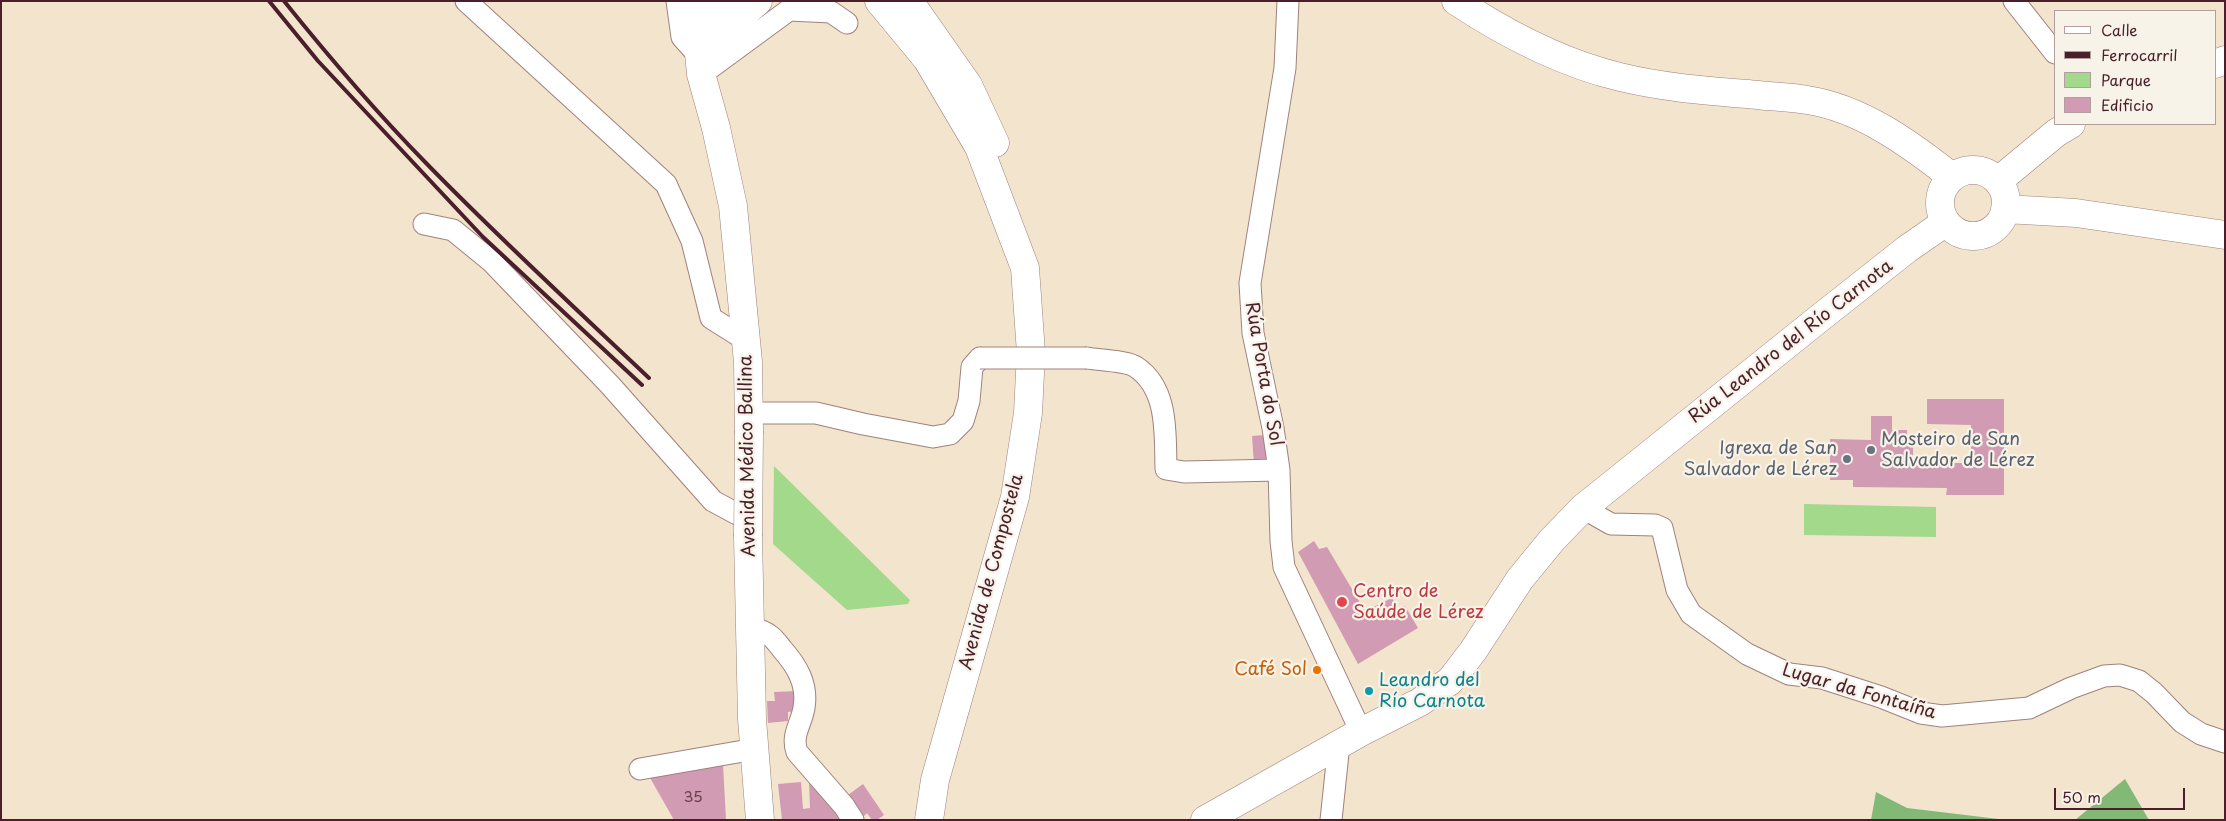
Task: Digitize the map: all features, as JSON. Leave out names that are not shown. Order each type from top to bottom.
[{"type":"main road","name":"Avenida Médico Ballina","points":[[694,1],[705,71],[733,206],[746,340],[749,422],[748,526],[752,719],[760,820]]},
{"type":"main road","name":"Avenida Médico Ballina","points":[[705,71],[713,32],[724,1]]},
{"type":"main road","points":[[705,71],[732,24],[758,1]]},
{"type":"main road","name":"Avenida de Compostela","points":[[879,1],[928,59],[979,147],[1025,268],[1032,353],[1028,413],[1015,497],[935,780],[929,820]]},
{"type":"main road","points":[[910,1],[968,85],[994,142],[1017,223],[1025,268]]},
{"type":"main road","points":[[1456,1],[1524,41],[1568,61],[1619,77],[1673,88],[1808,100],[1844,110],[1873,124],[1930,160],[1952,177]]},
{"type":"main road","points":[[1998,181],[2069,125]]},
{"type":"main road","points":[[1971,170],[1990,175],[1998,181],[2006,199],[2005,209],[2001,220],[1993,228],[1983,234],[1972,236],[1962,234],[1946,222],[1941,209],[1941,194],[1952,177],[1971,170]]},
{"type":"main road","points":[[2005,209],[2076,212],[2225,236]]},
{"type":"main road","name":"Rúa Leandro del Río Carnota","points":[[1205,820],[1350,738],[1420,702],[1450,681],[1473,651],[1520,579],[1552,540],[1582,508],[1907,249],[1946,222]]},
{"type":"street","points":[[466,1],[666,184],[692,241],[711,318],[746,340]]},
{"type":"street","points":[[677,1],[682,37],[705,71],[789,10],[832,12],[846,23]]},
{"type":"street","name":"Rúa Porta do Sol","points":[[1288,1],[1286,68],[1250,283],[1253,334],[1273,428],[1279,470],[1281,541],[1284,567],[1350,738]]},
{"type":"street","points":[[2014,1],[2054,52]]},
{"type":"street","points":[[424,224],[453,230],[491,261],[610,385],[714,501],[737,514],[748,526]]},
{"type":"street","points":[[749,422],[816,413],[933,437],[950,434],[963,421],[969,401],[972,367],[980,358],[1087,358],[1136,366],[1157,388],[1165,424],[1166,469],[1184,472],[1279,470]]},
{"type":"street","name":"Lugar da Fontaíña","points":[[1582,508],[1611,524],[1655,525],[1662,528],[1677,590],[1691,614],[1748,654],[1789,674],[1822,678],[1881,697],[1921,713],[1942,716],[2029,708],[2071,688],[2104,676],[2120,675],[2139,681],[2154,693],[2182,722],[2202,734],[2225,742]]},
{"type":"street","points":[[751,627],[771,636],[798,671],[805,692],[804,709],[796,730],[794,743],[797,752],[844,806],[853,820]]},
{"type":"street","points":[[1331,820],[1350,738]]},
{"type":"street","points":[[640,770],[755,748]]},
{"type":"green space","points":[[774,466],[910,600],[908,604],[847,610],[773,544]]},
{"type":"green space","points":[[1804,504],[1936,507],[1936,537],[1804,535]]},
{"type":"green space","points":[[2125,779],[2149,820],[2075,820]]},
{"type":"green space","points":[[1876,792],[1907,808],[2007,820],[1871,820]]},
{"type":"building","name":"Mosteiro de San Salvador de Lérez","points":[[1927,399],[2004,399],[2004,495],[1946,495],[1947,488],[1853,487],[1853,480],[1830,480],[1830,439],[1871,440],[1871,416],[1892,416],[1892,430],[1907,430],[1907,441],[1913,441],[1913,459],[1929,459],[1929,463],[1971,463],[1971,425],[1927,424]]},
{"type":"building","points":[[1266,435],[1268,464],[1254,465],[1252,436]]},
{"type":"building","name":"Centro de Saúde de Lérez","points":[[1314,541],[1319,549],[1327,547],[1365,611],[1392,598],[1398,608],[1405,606],[1418,628],[1358,664],[1298,552]]},
{"type":"building","points":[[797,691],[796,711],[788,712],[788,721],[768,723],[767,701],[775,701],[774,692]]},
{"type":"building","points":[[723,764],[726,820],[674,820],[649,776]]},
{"type":"building","points":[[809,781],[840,806],[840,820],[782,820],[778,784],[801,782],[803,809],[810,808]]},
{"type":"building","points":[[863,784],[884,815],[877,820],[872,820],[867,813],[863,817],[848,795]]},
{"type":"railway","points":[[269,1],[318,61],[483,237],[642,385]]},
{"type":"railway","points":[[284,1],[353,84],[453,191],[649,378]]},
{"type":"place","name":"Mosteiro de San Salvador de Lérez","points":[[1871,450]]},
{"type":"place","name":"Igrexa de San Salvador de Lérez","points":[[1847,459]]},
{"type":"place","name":"Centro de Saúde de Lérez","points":[[1342,602]]},
{"type":"place","name":"Café Sol","points":[[1317,670]]},
{"type":"place","name":"Leandro del Río Carnota","points":[[1369,691]]}]
